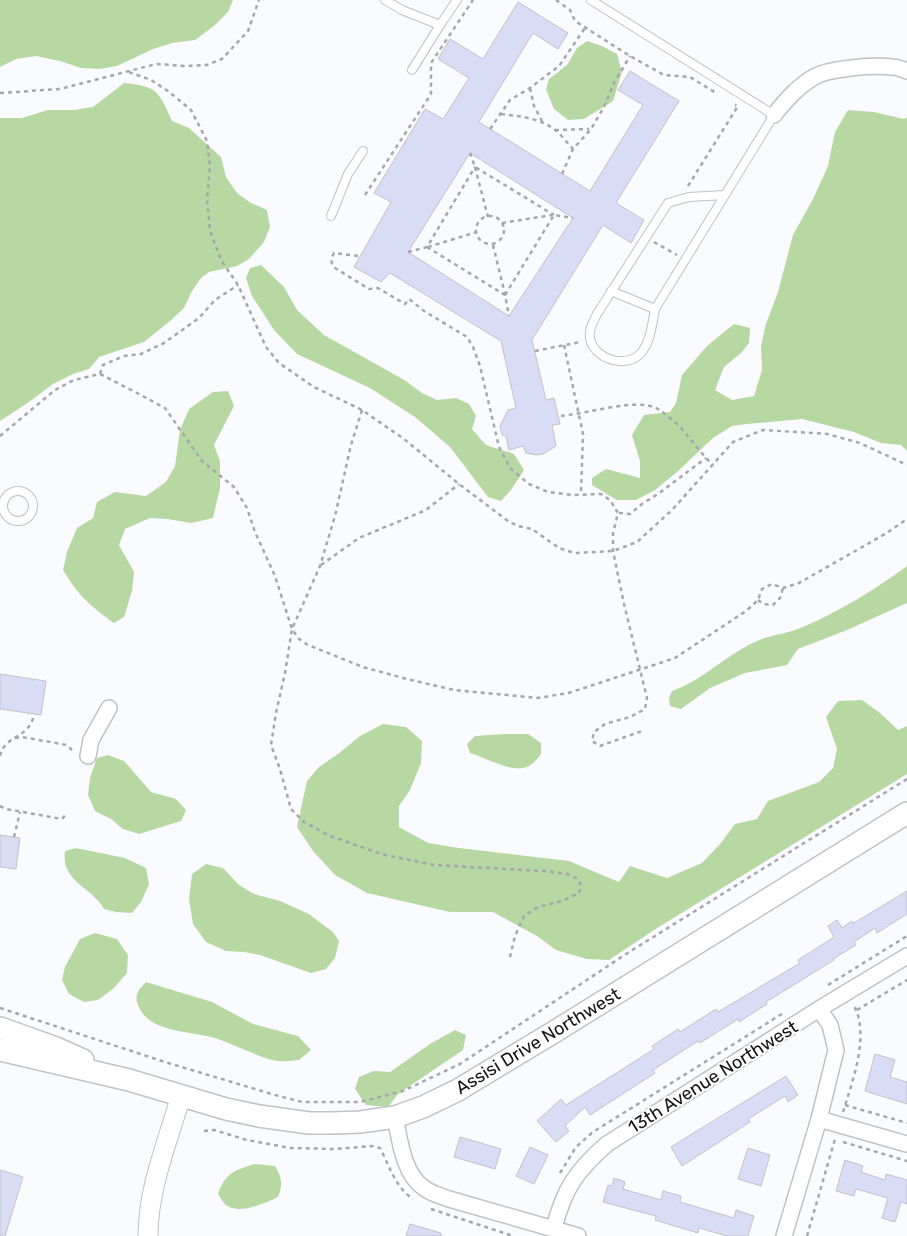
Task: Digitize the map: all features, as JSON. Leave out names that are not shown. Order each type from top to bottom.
[{"type":"main road","name":"Assisi Drive Northwest","points":[[0,1050],[129,1080],[226,1108],[284,1121],[360,1122],[395,1117],[423,1107],[466,1085],[907,814]]},
{"type":"main road","name":"Assisi Drive Northwest","points":[[0,1028],[56,1048],[129,1080]]},
{"type":"street","points":[[774,115],[802,85],[817,75],[852,68],[893,67],[907,71]]},
{"type":"street","points":[[82,755],[109,708]]},
{"type":"street","name":"13th Avenue Northwest","points":[[554,1228],[570,1184],[588,1161],[607,1144],[819,1009],[907,956]]},
{"type":"street","points":[[784,1236],[819,1119],[836,1050],[830,1026],[819,1009]]},
{"type":"street","points":[[148,1236],[148,1216],[154,1184],[181,1095]]},
{"type":"street","points":[[395,1117],[406,1164],[415,1180],[423,1188],[434,1194],[578,1236]]},
{"type":"street","points":[[819,1119],[907,1144]]},
{"type":"lane","points":[[385,0],[402,10],[440,25]]},
{"type":"lane","points":[[412,70],[457,0]]},
{"type":"lane","points":[[590,0],[774,115],[655,309],[650,335],[640,354],[627,361],[615,361],[601,355],[592,345],[590,332],[597,314],[668,202],[689,197],[724,196]]},
{"type":"lane","points":[[331,216],[348,174],[363,150]]},
{"type":"lane","points":[[611,291],[655,309]]},
{"type":"lane","points":[[16,491],[26,493],[32,501],[30,515],[22,521],[8,518],[1,510],[7,495],[16,491]]},
{"type":"path","points":[[0,93],[60,89],[156,64],[206,65],[222,59],[248,31],[258,0]]},
{"type":"path","points":[[365,195],[431,94],[431,63],[473,0]]},
{"type":"path","points":[[556,0],[570,10],[575,21],[630,56],[664,75],[690,77],[722,96]]},
{"type":"path","points":[[490,129],[510,100],[530,88],[559,66],[585,28]]},
{"type":"path","points":[[562,174],[573,149],[591,129],[630,56]]},
{"type":"path","points":[[129,72],[151,80],[191,110],[206,141],[210,166],[207,199],[210,231],[221,260],[238,285],[266,347],[279,363],[314,387],[362,410],[404,439],[508,521],[532,530],[559,548],[574,553],[613,551],[637,542],[672,510],[734,442],[763,430],[827,434],[860,443],[907,465]]},
{"type":"path","points":[[530,88],[534,106],[543,122]]},
{"type":"path","points":[[687,188],[738,106],[730,102]]},
{"type":"path","points":[[500,114],[543,122],[556,130],[573,149]]},
{"type":"path","points":[[556,130],[591,129]]},
{"type":"path","points":[[470,153],[488,217]]},
{"type":"path","points":[[475,167],[554,215]]},
{"type":"path","points":[[427,247],[475,167]]},
{"type":"path","points":[[505,295],[554,215]]},
{"type":"path","points":[[502,223],[554,215],[573,218]]},
{"type":"path","points":[[488,217],[497,218],[504,228],[502,236],[493,244],[482,241],[477,232],[479,221],[488,217]]},
{"type":"path","points":[[408,252],[477,232]]},
{"type":"path","points":[[645,237],[685,260]]},
{"type":"path","points":[[493,244],[509,316]]},
{"type":"path","points":[[427,247],[505,295]]},
{"type":"path","points":[[358,256],[334,253],[331,259],[332,264],[335,268],[369,289],[378,288],[405,304],[409,299],[424,311],[467,337],[480,366],[498,447],[510,468],[529,484],[548,492],[572,495],[601,494],[610,500],[618,513],[613,533],[613,551],[647,698],[645,709],[630,717],[605,724],[594,732],[592,741],[600,746],[642,731]]},
{"type":"path","points":[[100,374],[103,365],[124,356],[141,354],[164,343],[199,318],[215,300],[238,285]]},
{"type":"path","points":[[535,351],[581,342]]},
{"type":"path","points":[[564,344],[583,434],[582,494]]},
{"type":"path","points":[[0,436],[55,390],[74,380],[100,374],[165,408],[202,461],[234,487],[248,508],[254,532],[275,576],[292,629],[299,639],[308,645],[363,667],[407,679],[454,690],[538,698],[568,693],[675,658],[746,611],[758,600],[762,589],[772,584],[783,588],[799,583],[886,534],[907,519]]},
{"type":"path","points":[[561,416],[580,414],[608,407],[634,405],[656,408],[674,421],[693,440],[713,465]]},
{"type":"path","points":[[362,410],[350,445],[335,516],[320,566],[292,629],[271,746],[292,809],[304,822],[330,836],[380,854],[434,865],[544,871],[567,874],[578,878],[581,885],[579,893],[562,901],[538,907],[524,916],[515,936],[509,961]]},
{"type":"path","points":[[618,513],[630,514],[706,458]]},
{"type":"path","points":[[320,566],[359,538],[426,510],[459,484]]},
{"type":"path","points":[[758,600],[763,604],[773,605],[780,598],[783,588]]},
{"type":"path","points":[[0,756],[1,751],[8,743],[30,728],[34,714]]},
{"type":"path","points":[[15,738],[22,737],[67,745],[82,755]]},
{"type":"path","points":[[0,1008],[165,1062],[274,1095],[302,1102],[360,1102],[403,1090],[460,1064],[626,954],[907,779]]},
{"type":"path","points":[[0,806],[20,812],[62,819],[67,813]]},
{"type":"path","points":[[14,837],[20,812]]},
{"type":"path","points":[[838,979],[907,936]]},
{"type":"path","points":[[907,980],[857,1010],[860,1020],[858,1056],[855,1075],[845,1104],[907,1123]]},
{"type":"path","points":[[204,1131],[214,1130],[247,1140],[290,1148],[335,1149],[372,1146],[380,1148],[392,1175],[404,1193],[414,1200]]},
{"type":"path","points":[[807,1236],[834,1140],[907,1161]]},
{"type":"path","points":[[428,1208],[435,1212],[512,1236]]},
{"type":"green space","points":[[0,0],[233,0],[228,12],[215,25],[195,40],[172,43],[153,49],[117,66],[99,69],[81,68],[36,56],[16,59],[0,67]]},
{"type":"green space","points":[[587,41],[617,54],[622,72],[613,101],[584,119],[568,120],[554,109],[546,89],[549,79],[567,65],[577,48]]},
{"type":"green space","points":[[124,83],[144,86],[156,92],[164,103],[172,121],[189,128],[221,157],[226,177],[237,193],[251,203],[267,210],[270,227],[264,242],[249,259],[237,266],[209,272],[201,278],[184,308],[144,342],[99,357],[89,369],[73,374],[53,384],[0,421],[0,118],[22,118],[48,110],[74,110],[93,107]]},
{"type":"green space","points":[[848,110],[874,112],[904,119],[907,117],[907,451],[901,445],[881,443],[854,432],[802,419],[747,424],[732,426],[713,438],[655,490],[636,500],[617,500],[592,485],[592,478],[606,469],[640,478],[640,461],[632,435],[644,415],[670,412],[676,403],[682,375],[707,346],[734,324],[750,328],[749,343],[741,353],[724,367],[715,390],[732,400],[754,396],[762,370],[761,346],[766,324],[778,292],[793,235],[813,199],[828,166],[835,132]]},
{"type":"green space","points":[[261,265],[284,287],[297,310],[324,335],[406,381],[422,393],[437,400],[456,398],[469,404],[476,416],[472,429],[486,445],[514,454],[524,470],[501,501],[488,497],[450,447],[415,417],[370,388],[297,354],[274,330],[252,296],[246,278],[250,268]]},
{"type":"green space","points":[[228,391],[234,406],[214,445],[220,461],[220,488],[213,518],[191,523],[150,518],[125,529],[119,545],[134,572],[132,591],[124,617],[114,623],[85,600],[63,570],[67,552],[77,528],[93,518],[97,502],[115,492],[146,496],[166,482],[175,466],[180,430],[189,409],[213,392]]},
{"type":"green space","points":[[907,566],[907,603],[847,630],[798,649],[787,665],[745,673],[710,688],[681,709],[670,706],[669,698],[672,691],[694,680],[746,646],[762,639],[798,629],[826,616],[868,593]]},
{"type":"green space","points":[[862,700],[880,713],[898,730],[907,726],[907,774],[654,930],[609,960],[587,959],[556,950],[537,936],[493,912],[450,912],[367,893],[335,875],[313,851],[297,827],[307,781],[319,767],[360,736],[383,724],[406,727],[422,741],[421,763],[410,790],[399,806],[399,827],[428,843],[569,861],[619,882],[630,866],[667,878],[702,863],[721,843],[735,824],[757,819],[768,801],[819,782],[833,768],[837,749],[826,717],[838,701]]},
{"type":"green space","points":[[528,734],[541,743],[541,754],[529,766],[517,768],[503,766],[470,753],[467,744],[475,736]]},
{"type":"green space","points":[[108,755],[124,761],[151,792],[176,799],[186,810],[181,821],[139,834],[123,829],[111,819],[95,811],[88,795],[90,778],[97,758]]},
{"type":"green space","points":[[76,848],[125,858],[146,868],[149,884],[141,902],[132,913],[104,909],[93,895],[72,877],[67,870],[65,851]]},
{"type":"green space","points":[[206,864],[223,868],[239,885],[254,894],[280,901],[309,914],[333,932],[339,941],[335,958],[326,969],[311,973],[260,955],[226,951],[206,942],[193,924],[189,899],[192,874]]},
{"type":"green space","points":[[95,933],[117,939],[128,955],[127,973],[113,989],[98,1000],[84,1002],[69,994],[62,980],[65,967],[80,939]]},
{"type":"green space","points":[[146,982],[212,1002],[253,1024],[298,1036],[311,1050],[299,1060],[275,1061],[215,1038],[160,1026],[143,1014],[138,1005],[138,992]]},
{"type":"green space","points":[[455,1030],[466,1035],[463,1050],[398,1094],[388,1107],[366,1105],[355,1089],[359,1077],[374,1071],[390,1072],[430,1044]]},
{"type":"green space","points":[[254,1164],[275,1166],[281,1181],[278,1197],[243,1209],[230,1207],[224,1203],[218,1194],[224,1181],[232,1173]]},
{"type":"building","points":[[518,2],[568,33],[558,49],[533,33],[479,122],[590,191],[643,105],[618,90],[630,71],[679,101],[616,203],[644,220],[631,243],[603,225],[532,340],[546,400],[554,398],[560,424],[552,425],[556,446],[543,454],[536,455],[526,453],[523,446],[509,450],[506,436],[502,435],[500,426],[508,410],[516,408],[501,341],[390,273],[381,282],[354,267],[391,202],[374,193],[425,109],[443,119],[469,78],[438,59],[450,39],[483,59]],"holes":[[[470,153],[573,218],[509,316],[408,252]]]},
{"type":"building","points":[[0,674],[46,681],[41,715],[0,709]]},
{"type":"building","points":[[0,835],[20,838],[16,869],[0,867]]},
{"type":"building","points":[[907,891],[907,914],[877,933],[875,928],[854,942],[856,945],[766,1002],[767,1004],[739,1022],[738,1019],[700,1043],[698,1041],[653,1070],[655,1073],[590,1115],[585,1107],[565,1126],[569,1131],[556,1142],[537,1121],[561,1099],[566,1105],[654,1049],[652,1046],[678,1029],[680,1032],[716,1009],[718,1012],[800,963],[798,960],[834,937],[828,926],[837,920],[842,928],[852,921],[854,923]]},
{"type":"building","points":[[875,1054],[895,1060],[890,1077],[907,1082],[907,1104],[865,1091]]},
{"type":"building","points":[[786,1076],[798,1095],[788,1102],[785,1096],[748,1119],[750,1122],[682,1166],[671,1147]]},
{"type":"building","points":[[460,1137],[501,1149],[495,1169],[454,1157]]},
{"type":"building","points":[[530,1147],[548,1155],[534,1184],[516,1176]]},
{"type":"building","points":[[748,1148],[770,1155],[761,1186],[738,1179]]},
{"type":"building","points":[[845,1160],[863,1166],[861,1172],[885,1180],[886,1174],[907,1180],[907,1204],[901,1202],[895,1222],[882,1218],[888,1198],[856,1189],[854,1196],[836,1191]]},
{"type":"building","points":[[0,1170],[23,1177],[5,1236],[0,1236]]},
{"type":"building","points":[[614,1178],[625,1182],[623,1189],[661,1200],[663,1191],[681,1196],[680,1202],[734,1218],[736,1210],[754,1216],[748,1236],[727,1236],[699,1228],[698,1233],[655,1220],[656,1216],[603,1202],[608,1185],[612,1186]]},
{"type":"building","points":[[410,1224],[441,1233],[441,1236],[406,1236]]}]
